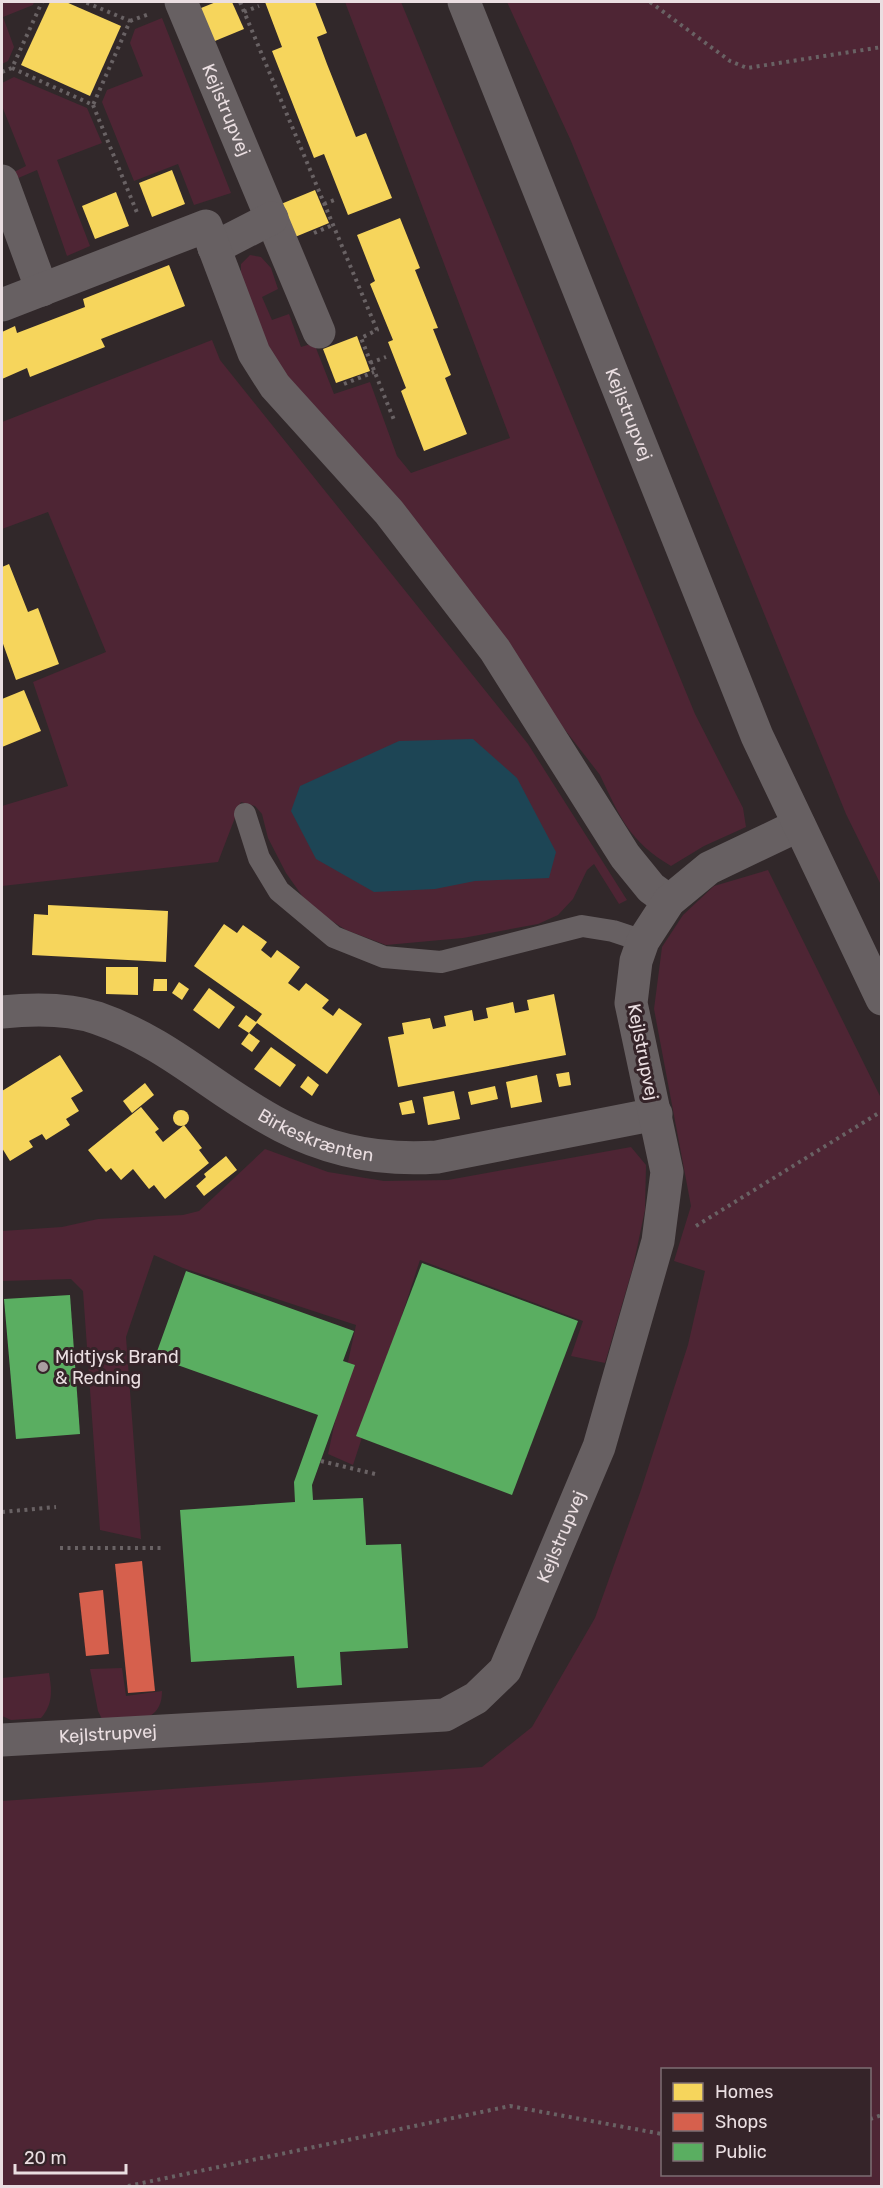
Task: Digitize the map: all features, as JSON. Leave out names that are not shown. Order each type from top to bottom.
[{"type":"street","name":"Kejlstrupvej","points":[[182,2],[320,332]]},
{"type":"street","name":"Kejlstrupvej","points":[[464,2],[757,736],[882,999]]},
{"type":"street","points":[[2,181],[42,290]]},
{"type":"street","points":[[214,248],[272,218]]},
{"type":"street","points":[[2,305],[206,226],[254,353],[275,386],[389,512],[495,650],[625,856],[651,888],[669,901]]},
{"type":"street","name":"Kejlstrupvej","points":[[2,1740],[445,1715],[476,1698],[506,1670],[599,1446],[658,1241],[667,1172],[656,1114],[636,1037],[631,1003],[636,961],[643,941],[669,901],[710,868],[799,825]]},
{"type":"street","name":"Birkeskrænten","points":[[2,1012],[37,1009],[95,1017],[139,1035],[167,1050],[281,1126],[327,1146],[373,1157],[405,1160],[437,1157],[656,1114]]},
{"type":"lane","points":[[245,814],[259,858],[279,891],[334,937],[384,957],[441,962],[582,926],[613,931],[643,941]]},
{"type":"path","points":[[2,72],[12,68],[42,2]]},
{"type":"path","points":[[85,2],[130,21],[93,105]]},
{"type":"path","points":[[240,2],[377,330],[361,338],[394,420]]},
{"type":"path","points":[[650,2],[730,62],[747,68],[882,47]]},
{"type":"path","points":[[244,12],[260,6]]},
{"type":"path","points":[[12,68],[93,105],[151,248]]},
{"type":"path","points":[[324,204],[337,199]]},
{"type":"path","points":[[370,363],[386,357]]},
{"type":"path","points":[[344,384],[374,372]]},
{"type":"path","points":[[658,1241],[678,1238],[882,1111]]},
{"type":"path","points":[[321,1461],[375,1474]]},
{"type":"path","points":[[2,1512],[56,1507]]},
{"type":"path","points":[[60,1548],[165,1548]]},
{"type":"path","points":[[128,2187],[510,2106],[661,2134]]},
{"type":"shaded area","points":[[2,2],[34,2],[33,5],[3,17],[14,47],[8,61],[2,64]]},
{"type":"shaded area","points":[[345,2],[401,2],[695,714],[743,808],[746,827],[704,846],[671,866],[645,847],[627,827],[600,775],[336,434],[271,361],[241,282],[241,264],[250,255],[261,257],[271,268],[278,289],[262,297],[272,320],[289,314],[301,347],[314,343],[334,394],[370,382],[397,456],[411,473],[510,438]]},
{"type":"shaded area","points":[[507,2],[881,2],[881,885],[846,814],[571,141]]},
{"type":"shaded area","points":[[162,18],[231,193],[194,205],[178,164],[134,181],[102,102],[107,90],[143,76],[130,43],[135,29]]},
{"type":"shaded area","points":[[14,77],[87,108],[102,143],[57,160],[90,246],[67,256],[37,170],[9,182],[6,176],[26,166],[2,106],[2,83]]},
{"type":"shaded area","points":[[212,340],[220,360],[528,744],[627,900],[619,904],[594,864],[587,870],[573,899],[558,915],[538,924],[463,938],[386,945],[346,930],[310,907],[286,873],[268,838],[262,814],[255,806],[241,802],[218,862],[2,886],[2,806],[68,786],[33,682],[106,652],[48,512],[2,529],[2,422]]},
{"type":"shaded area","points":[[768,870],[881,1098],[881,2186],[2,2186],[2,1801],[482,1767],[532,1727],[595,1618],[641,1490],[688,1345],[705,1271],[674,1261],[691,1206],[654,1009],[662,947],[683,915],[714,886]]},
{"type":"shaded area","points":[[631,1147],[646,1165],[645,1210],[633,1267],[605,1363],[571,1356],[583,1321],[420,1260],[353,1465],[328,1454],[356,1325],[183,1268],[154,1255],[126,1337],[141,1539],[100,1530],[83,1291],[71,1279],[2,1281],[2,1231],[62,1227],[98,1219],[183,1215],[199,1211],[265,1149],[328,1172],[384,1181],[448,1180]]},
{"type":"shaded area","points":[[122,1668],[126,1696],[162,1691],[160,1703],[150,1716],[132,1720],[102,1719],[98,1711],[90,1669]]},
{"type":"shaded area","points":[[49,1673],[51,1697],[48,1708],[41,1718],[11,1720],[2,1716],[2,1678]]},
{"type":"water","points":[[473,739],[517,778],[556,852],[549,878],[475,881],[435,889],[374,892],[316,859],[291,811],[300,786],[399,741]]},
{"type":"building: Homes","points":[[50,2],[66,2],[121,26],[90,96],[21,65]]},
{"type":"building: Homes","points":[[216,2],[232,2],[244,29],[210,43],[196,10]]},
{"type":"building: Homes","points":[[265,2],[315,2],[327,33],[317,37],[327,64],[356,137],[366,133],[392,198],[348,215],[324,154],[314,158],[272,51],[282,47]]},
{"type":"building: Homes","points":[[172,170],[185,204],[152,217],[139,183]]},
{"type":"building: Homes","points":[[315,190],[329,223],[295,237],[281,204]]},
{"type":"building: Homes","points":[[116,192],[129,226],[95,239],[82,206]]},
{"type":"building: Homes","points":[[400,218],[420,268],[415,270],[438,328],[433,329],[451,375],[445,378],[467,434],[424,451],[401,391],[406,388],[388,342],[393,340],[370,284],[375,281],[357,235]]},
{"type":"building: Homes","points":[[169,265],[185,306],[101,339],[105,347],[30,377],[27,368],[2,379],[2,332],[15,326],[17,333],[85,307],[83,299]]},
{"type":"building: Homes","points":[[357,336],[370,371],[336,383],[323,349]]},
{"type":"building: Homes","points":[[9,564],[28,612],[38,608],[59,664],[16,680],[2,641],[2,567]]},
{"type":"building: Homes","points":[[24,690],[41,731],[2,747],[2,699]]},
{"type":"building: Homes","points":[[48,905],[168,911],[166,962],[32,955],[34,914],[48,915]]},
{"type":"building: Homes","points":[[224,924],[237,933],[243,925],[267,942],[261,950],[271,958],[277,950],[300,967],[288,983],[299,991],[306,983],[329,1000],[322,1008],[333,1016],[339,1008],[362,1024],[327,1074],[257,1023],[249,1033],[238,1026],[246,1015],[256,1022],[262,1014],[194,966]]},
{"type":"building: Homes","points":[[106,967],[138,967],[138,995],[106,994]]},
{"type":"building: Homes","points":[[154,979],[167,979],[167,991],[153,991]]},
{"type":"building: Homes","points":[[179,982],[189,989],[182,1000],[172,993]]},
{"type":"building: Homes","points":[[209,988],[235,1007],[219,1029],[193,1010]]},
{"type":"building: Homes","points":[[554,994],[566,1055],[398,1087],[388,1037],[404,1034],[402,1023],[430,1018],[433,1029],[446,1026],[444,1016],[472,1010],[474,1021],[488,1018],[486,1008],[513,1002],[515,1013],[529,1010],[527,1000]]},
{"type":"building: Homes","points":[[249,1033],[260,1041],[252,1052],[241,1044]]},
{"type":"building: Homes","points":[[271,1047],[296,1065],[280,1087],[254,1069]]},
{"type":"building: Homes","points":[[60,1055],[83,1091],[71,1098],[79,1111],[66,1119],[70,1125],[46,1140],[42,1134],[29,1141],[33,1147],[10,1161],[2,1148],[2,1091]]},
{"type":"building: Homes","points":[[569,1072],[571,1085],[559,1087],[556,1074]]},
{"type":"building: Homes","points":[[537,1075],[542,1102],[511,1108],[506,1082]]},
{"type":"building: Homes","points":[[308,1076],[319,1085],[312,1096],[300,1087]]},
{"type":"building: Homes","points":[[145,1083],[154,1095],[132,1113],[123,1101]]},
{"type":"building: Homes","points":[[495,1086],[498,1099],[471,1105],[468,1092]]},
{"type":"building: Homes","points":[[454,1091],[460,1119],[428,1125],[423,1097]]},
{"type":"building: Homes","points":[[412,1100],[415,1113],[402,1115],[399,1103]]},
{"type":"building: Homes","points":[[141,1107],[159,1129],[155,1132],[163,1142],[184,1125],[202,1148],[199,1150],[209,1163],[165,1199],[154,1185],[149,1189],[133,1169],[121,1180],[111,1168],[106,1172],[88,1150]]},
{"type":"building: Homes","points":[[181,1110],[189,1118],[181,1126],[173,1118]]},
{"type":"building: Homes","points":[[226,1156],[237,1170],[204,1196],[196,1186],[206,1177],[204,1174]]},
{"type":"building: Shops","points":[[142,1561],[155,1691],[128,1693],[115,1564]]},
{"type":"building: Shops","points":[[103,1590],[109,1654],[86,1656],[79,1593]]},
{"type":"building: Public","points":[[422,1263],[578,1321],[512,1495],[356,1436]]},
{"type":"building: Public","points":[[186,1271],[354,1331],[343,1361],[355,1365],[312,1485],[313,1500],[363,1498],[366,1545],[401,1544],[408,1648],[340,1652],[342,1685],[297,1688],[294,1656],[191,1662],[180,1510],[295,1502],[294,1482],[318,1415],[155,1357]]},
{"type":"building: Public","name":"Midtjysk Brand & Redning","points":[[70,1295],[80,1434],[16,1439],[4,1299]]},
{"type":"place","name":"Midtjysk Brand & Redning","points":[[43,1367]]}]
